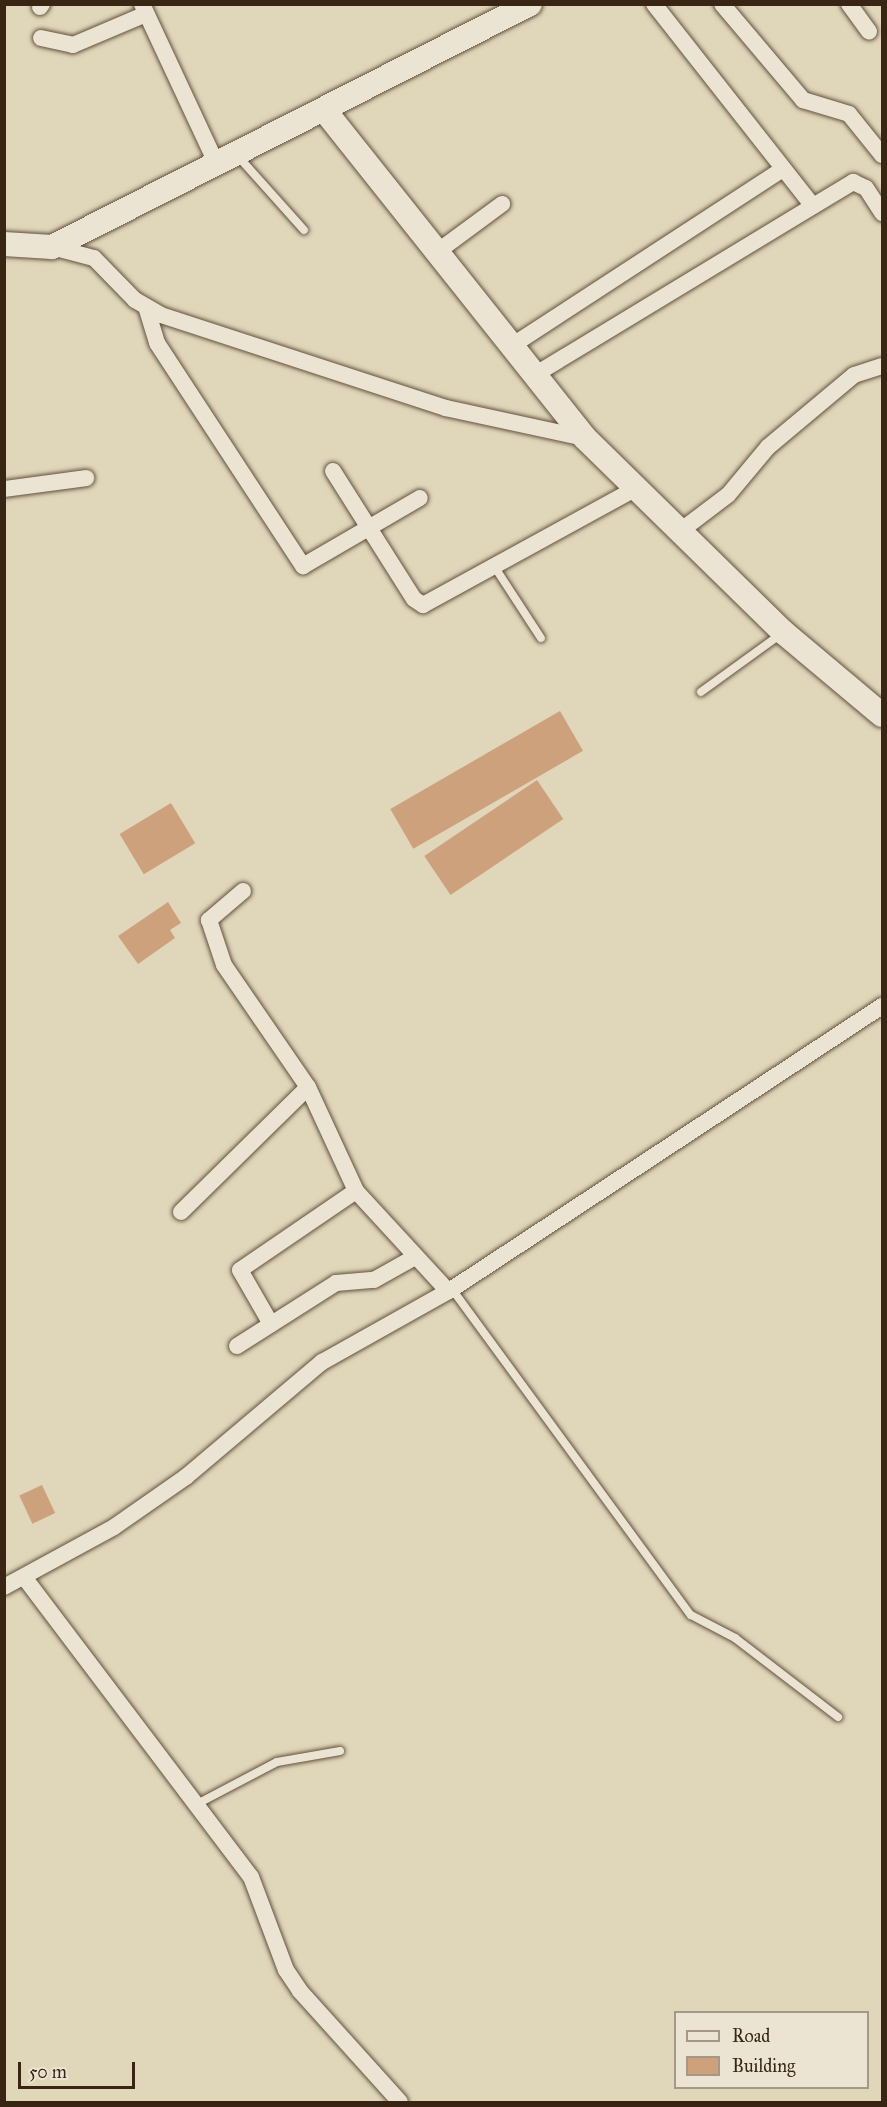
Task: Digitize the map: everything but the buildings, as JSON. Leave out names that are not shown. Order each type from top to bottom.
[{"type":"street","points":[[52,247],[325,111],[530,4]]},
{"type":"street","points":[[654,4],[813,206]]},
{"type":"street","points":[[722,4],[803,100],[849,114],[882,155]]},
{"type":"street","points":[[849,4],[870,32]]},
{"type":"street","points":[[41,38],[73,45],[144,9],[226,159]]},
{"type":"street","points":[[325,111],[585,438],[783,632],[882,715]]},
{"type":"street","points":[[513,345],[783,169]]},
{"type":"street","points":[[536,374],[857,181],[882,213]]},
{"type":"street","points":[[436,252],[502,204]]},
{"type":"street","points":[[7,242],[52,247],[94,258],[147,310],[446,408],[585,438]]},
{"type":"street","points":[[147,310],[157,343],[303,566],[420,498]]},
{"type":"street","points":[[679,532],[728,495],[768,447],[854,375],[882,366]]},
{"type":"street","points":[[333,471],[414,599],[423,605],[637,488]]},
{"type":"street","points":[[4,489],[86,478]]},
{"type":"street","points":[[243,891],[209,920],[211,939],[308,1087],[356,1191],[412,1258],[450,1290]]},
{"type":"street","points":[[4,1587],[114,1527],[187,1476],[322,1362],[450,1290],[882,1006]]},
{"type":"street","points":[[181,1212],[308,1087]]},
{"type":"street","points":[[271,1324],[240,1270],[356,1191]]},
{"type":"street","points":[[237,1346],[336,1283],[374,1280],[412,1258]]},
{"type":"street","points":[[24,1577],[251,1877],[286,1970],[300,1990],[399,2103]]},
{"type":"lane","points":[[226,159],[303,230]]},
{"type":"lane","points":[[493,565],[542,638]]},
{"type":"lane","points":[[701,692],[783,632]]},
{"type":"lane","points":[[450,1290],[691,1615],[735,1638],[838,1718]]},
{"type":"lane","points":[[197,1804],[277,1762],[340,1751]]}]
